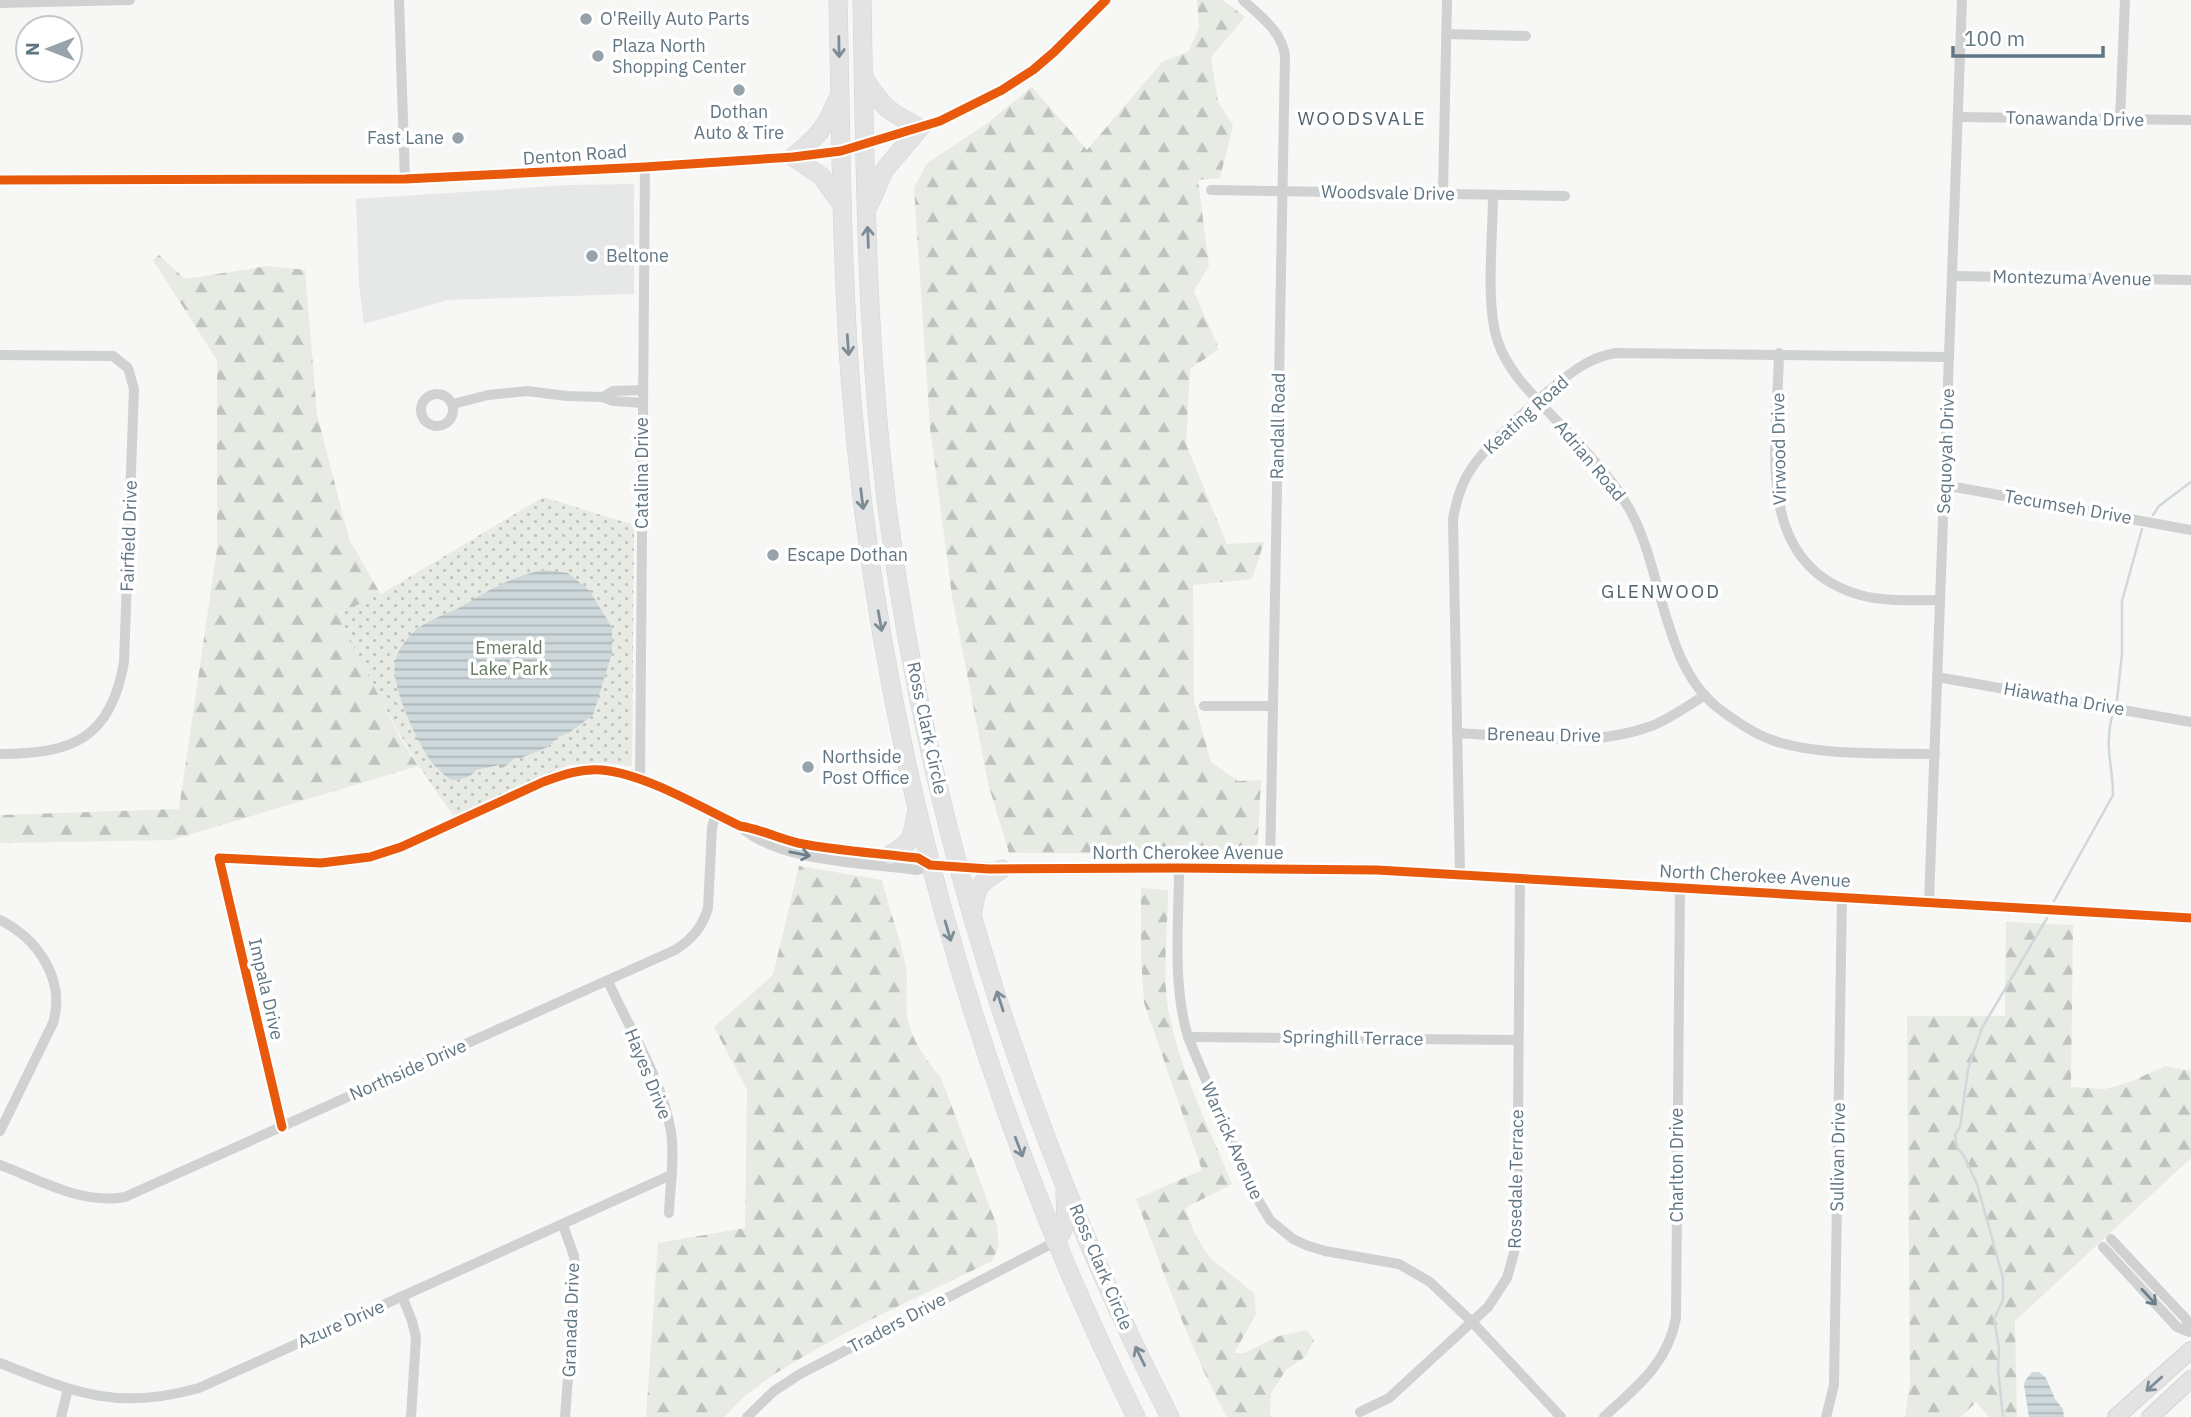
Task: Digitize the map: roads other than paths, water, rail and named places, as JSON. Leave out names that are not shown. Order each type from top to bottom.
[{"type":"highway","name":"Ross Clark Circle","points":[[838,0],[844,277],[851,391],[869,554],[888,668],[930,865],[979,1036],[1055,1242],[1136,1417]]},
{"type":"highway","name":"Ross Clark Circle","points":[[862,0],[869,290],[876,390],[893,549],[922,709],[958,868],[1008,1026],[1065,1181],[1131,1338],[1167,1411]]},
{"type":"highway","points":[[864,77],[880,104],[920,128],[885,169],[867,209]]},
{"type":"highway","points":[[840,93],[830,119],[821,133],[793,157],[821,176],[842,206]]},
{"type":"highway","points":[[844,277],[855,278],[869,290]]},
{"type":"highway","points":[[851,391],[876,390]]},
{"type":"highway","points":[[869,554],[893,549]]},
{"type":"highway","points":[[890,855],[907,845],[913,831],[917,804]]},
{"type":"highway","points":[[973,919],[975,890],[1002,869]]},
{"type":"highway","points":[[979,1036],[1008,1026]]},
{"type":"highway","points":[[1055,1242],[1062,1235],[1065,1225],[1065,1181]]},
{"type":"highway","points":[[1145,1417],[1167,1411]]},
{"type":"main road","points":[[2116,1417],[2191,1350]]},
{"type":"main road","points":[[2150,1417],[2191,1379]]},
{"type":"street","points":[[0,3],[130,0]]},
{"type":"street","points":[[399,0],[405,179]]},
{"type":"street","name":"Denton Road","points":[[0,180],[405,179],[645,167],[841,151],[920,128],[987,98],[1033,70],[1106,0]]},
{"type":"street","name":"Randall Road","points":[[1242,0],[1275,31],[1284,46],[1270,868]]},
{"type":"street","points":[[1443,194],[1447,0]]},
{"type":"street","name":"Sequoyah Drive","points":[[1929,902],[1962,0]]},
{"type":"street","points":[[2120,120],[2125,0]]},
{"type":"street","points":[[1446,34],[1526,36]]},
{"type":"street","name":"Tonawanda Drive","points":[[1958,117],[2191,120]]},
{"type":"street","name":"Catalina Drive","points":[[640,779],[645,167]]},
{"type":"street","name":"Woodsvale Drive","points":[[1211,190],[1565,196]]},
{"type":"street","name":"Adrian Road","points":[[1493,195],[1491,305],[1494,328],[1506,362],[1603,471],[1632,514],[1682,660],[1705,695],[1718,708],[1753,732],[1784,744],[1840,750],[1935,754]]},
{"type":"street","name":"Montezuma Avenue","points":[[1952,276],[2191,280]]},
{"type":"street","name":"Keating Road","points":[[1460,874],[1453,531],[1455,508],[1462,485],[1479,457],[1577,369],[1595,359],[1616,353],[1949,356]]},
{"type":"street","name":"Virwood Drive","points":[[1779,353],[1777,499],[1783,525],[1795,548],[1820,575],[1849,591],[1882,599],[1940,600]]},
{"type":"street","name":"Fairfield Drive","points":[[0,355],[113,356],[128,368],[134,388],[124,662],[116,696],[101,723],[83,739],[69,746],[35,754],[0,754]]},
{"type":"street","points":[[603,397],[613,391],[643,390]]},
{"type":"street","points":[[453,404],[488,395],[527,391],[643,403]]},
{"type":"street","name":"Tecumseh Drive","points":[[1944,485],[2191,530]]},
{"type":"street","name":"Hiawatha Drive","points":[[1937,677],[2191,722]]},
{"type":"street","name":"Breneau Drive","points":[[1457,733],[1577,739],[1609,737],[1639,730],[1661,721],[1705,695]]},
{"type":"street","points":[[1204,706],[1273,706]]},
{"type":"street","name":"North Cherokee Avenue","points":[[219,858],[321,863],[355,860],[401,847],[561,775],[603,770],[640,779],[740,826],[796,842],[918,858],[930,865],[958,868],[1377,870],[2191,918]]},
{"type":"street","name":"Northside Drive","points":[[0,1165],[85,1198],[115,1199],[137,1193],[675,950],[696,934],[708,908],[710,849],[716,815]]},
{"type":"street","name":"North Cherokee Avenue","points":[[740,826],[753,838],[793,853],[917,870],[930,865]]},
{"type":"street","name":"Impala Drive","points":[[219,858],[282,1128]]},
{"type":"street","name":"Warrick Avenue","points":[[1180,868],[1179,996],[1188,1037],[1251,1188],[1270,1220],[1293,1239],[1306,1245],[1384,1261],[1414,1271],[1430,1282],[1472,1322],[1561,1417]]},
{"type":"street","name":"Rosedale Terrace","points":[[1360,1412],[1389,1398],[1488,1307],[1502,1288],[1515,1254],[1520,877]]},
{"type":"street","name":"Charlton Drive","points":[[1604,1417],[1655,1368],[1670,1342],[1676,1318],[1680,887]]},
{"type":"street","name":"Sullivan Drive","points":[[1826,1417],[1833,1385],[1842,897]]},
{"type":"street","points":[[0,920],[24,937],[41,955],[58,995],[54,1023],[0,1131]]},
{"type":"street","name":"Hayes Drive","points":[[608,981],[666,1110],[671,1135],[669,1213]]},
{"type":"street","name":"Springhill Terrace","points":[[1188,1037],[1518,1040]]},
{"type":"street","name":"Azure Drive","points":[[0,1363],[68,1389],[101,1397],[128,1400],[179,1394],[199,1388],[671,1175]]},
{"type":"street","name":"Granada Drive","points":[[563,1225],[574,1256],[576,1275],[565,1417]]},
{"type":"street","name":"Traders Drive","points":[[747,1417],[774,1391],[800,1374],[1055,1242]]},
{"type":"street","points":[[2107,1243],[2177,1327],[2190,1333]]},
{"type":"street","points":[[402,1296],[416,1337],[411,1417]]},
{"type":"street","points":[[61,1417],[68,1389]]},
{"type":"waterway","points":[[2153,515],[2159,506],[2191,482]]},
{"type":"waterway","points":[[2117,700],[2122,654],[2122,601],[2142,529]]},
{"type":"waterway","points":[[2054,901],[2113,795],[2109,747],[2112,716]]},
{"type":"waterway","points":[[2003,1417],[1998,1370],[1999,1348],[1994,1319],[2003,1300],[2003,1278],[1977,1184],[1957,1147],[1955,1135],[1960,1127],[1968,1069],[1982,1028],[2047,918]]},
{"type":"place","name":"O'Reilly Auto Parts","points":[[586,19]]},
{"type":"place","name":"Plaza North Shopping Center","points":[[598,56]]},
{"type":"place","name":"Dothan Auto & Tire","points":[[739,90]]},
{"type":"place","name":"Fast Lane","points":[[458,138]]},
{"type":"place","name":"Beltone","points":[[592,256]]},
{"type":"place","name":"Escape Dothan","points":[[773,555]]},
{"type":"place","name":"Northside Post Office","points":[[808,767]]},
{"type":"district","name":"WOODSVALE","points":[[1362,118]]},
{"type":"district","name":"GLENWOOD","points":[[1661,591]]},
{"type":"park label","name":"Emerald Lake Park","points":[[509,658]]}]
